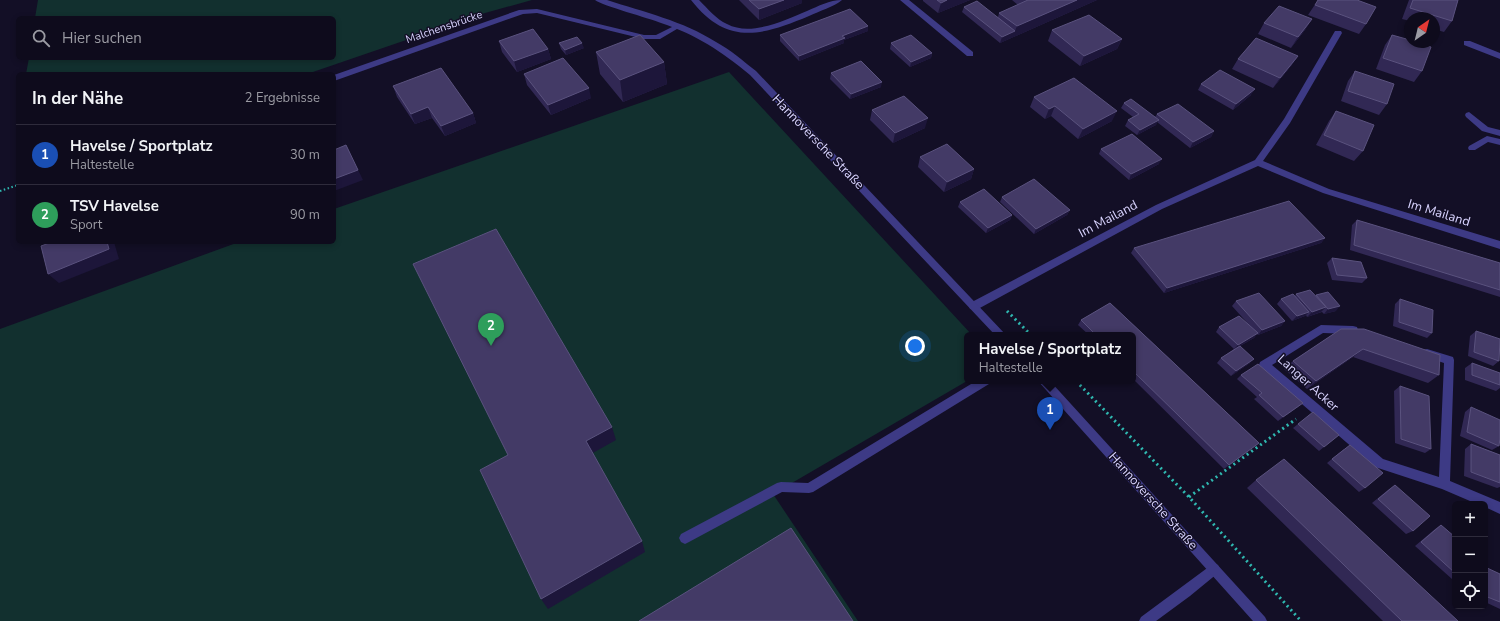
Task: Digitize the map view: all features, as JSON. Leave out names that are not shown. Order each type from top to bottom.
[{"type":"street","points":[[695,0],[713,18],[728,28],[748,31],[768,28],[838,0]]},
{"type":"street","points":[[904,0],[970,54]]},
{"type":"street","name":"Hannoversche Straße","points":[[604,1],[678,26],[705,39],[726,52],[753,73],[998,332]]},
{"type":"street","name":"Malchensbrücke","points":[[336,77],[522,12],[537,11],[644,37],[657,37],[678,26]]},
{"type":"street","points":[[1258,162],[1287,121],[1338,32]]},
{"type":"street","points":[[1467,43],[1500,56]]},
{"type":"street","points":[[1469,114],[1486,129],[1500,133]]},
{"type":"street","points":[[1472,148],[1487,139],[1500,142]]},
{"type":"street","name":"Im Mailand","points":[[974,306],[1159,207],[1258,162],[1326,191],[1500,245]]},
{"type":"street","name":"Langer Acker","points":[[1366,333],[1358,330],[1321,329],[1264,365],[1379,463],[1444,484],[1500,508]]},
{"type":"street","points":[[1419,350],[1449,360],[1444,484]]},
{"type":"street","points":[[685,538],[781,487],[809,488],[980,384]]},
{"type":"street","name":"Hannoversche Straße","points":[[1046,384],[1261,621]]},
{"type":"street","points":[[1145,621],[1186,592],[1214,569]]},
{"type":"path","points":[[0,191],[16,186]]},
{"type":"path","points":[[1079,384],[1189,497],[1301,621]]},
{"type":"path","points":[[1189,497],[1313,407]]},
{"type":"green space","points":[[38,0],[532,0],[485,13],[313,72],[26,72],[29,60],[336,60],[336,16],[35,16]]},
{"type":"green space","points":[[729,72],[969,332],[964,332],[964,383],[773,494],[858,621],[0,621],[0,329],[234,244],[336,244],[336,208]]},
{"type":"building","points":[[749,0],[784,0],[759,9]]},
{"type":"building","points":[[937,0],[947,0],[941,3]]},
{"type":"building","points":[[1028,0],[1077,0],[1017,26],[999,13]]},
{"type":"building","points":[[1318,0],[1357,0],[1376,7],[1366,24],[1315,5]]},
{"type":"building","points":[[1413,0],[1458,0],[1452,21],[1440,17],[1440,12],[1423,12],[1410,8]]},
{"type":"building","points":[[977,1],[1015,31],[1002,37],[964,7]]},
{"type":"building","points":[[1279,6],[1312,19],[1298,37],[1264,23]]},
{"type":"building","points":[[850,9],[868,26],[842,36],[845,38],[799,56],[780,35]]},
{"type":"building","points":[[1089,15],[1122,39],[1084,56],[1052,30]]},
{"type":"building","points":[[533,29],[548,49],[514,61],[499,41]]},
{"type":"building","points":[[640,35],[664,62],[620,80],[596,52]]},
{"type":"building","points":[[911,35],[932,53],[911,62],[891,43]]},
{"type":"building","points":[[1392,35],[1404,38],[1404,48],[1431,48],[1422,71],[1383,58]]},
{"type":"building","points":[[577,37],[582,43],[565,50],[559,43]]},
{"type":"building","points":[[1256,38],[1298,56],[1280,78],[1238,59]]},
{"type":"building","points":[[563,58],[589,88],[548,105],[524,74]]},
{"type":"building","points":[[861,61],[882,82],[851,94],[831,73]]},
{"type":"building","points":[[441,68],[473,113],[441,126],[428,107],[411,114],[393,86]]},
{"type":"building","points":[[1220,70],[1255,89],[1236,104],[1201,84]]},
{"type":"building","points":[[1355,71],[1394,84],[1387,104],[1348,91]]},
{"type":"building","points":[[1074,78],[1117,111],[1083,129],[1055,106],[1049,109],[1034,97]]},
{"type":"building","points":[[904,96],[928,118],[895,133],[872,110]]},
{"type":"building","points":[[1131,99],[1159,120],[1140,130],[1128,120],[1139,114],[1124,103]]},
{"type":"building","points":[[1178,104],[1214,131],[1193,142],[1157,114]]},
{"type":"building","points":[[1336,111],[1374,125],[1363,151],[1324,135]]},
{"type":"building","points":[[1132,134],[1162,159],[1131,174],[1101,149]]},
{"type":"building","points":[[947,144],[974,169],[947,182],[920,157]]},
{"type":"building","points":[[346,145],[358,170],[336,178],[336,149]]},
{"type":"building","points":[[1034,179],[1070,210],[1036,229],[1002,197]]},
{"type":"building","points":[[984,189],[1012,215],[988,228],[960,202]]},
{"type":"building","points":[[1289,201],[1325,238],[1167,288],[1134,248]]},
{"type":"building","points":[[1357,220],[1500,263],[1500,290],[1354,245]]},
{"type":"building","points":[[496,229],[612,427],[586,441],[642,541],[541,599],[480,470],[508,455],[413,264]]},
{"type":"building","points":[[46,244],[108,244],[109,249],[48,274],[41,246]]},
{"type":"building","points":[[1332,258],[1361,262],[1367,278],[1337,275]]},
{"type":"building","points":[[1310,290],[1326,307],[1312,312],[1296,294]]},
{"type":"building","points":[[1328,292],[1340,306],[1328,309],[1316,295]]},
{"type":"building","points":[[1259,293],[1285,321],[1262,330],[1236,301]]},
{"type":"building","points":[[1293,294],[1309,312],[1297,316],[1281,299]]},
{"type":"building","points":[[1400,299],[1433,310],[1432,333],[1399,322]]},
{"type":"building","points":[[1110,303],[1259,443],[1229,465],[1136,374],[1136,332],[1093,332],[1081,320]]},
{"type":"building","points":[[1239,316],[1258,333],[1238,345],[1219,327]]},
{"type":"building","points":[[1341,329],[1364,329],[1440,355],[1439,375],[1363,349],[1316,381],[1293,361]]},
{"type":"building","points":[[1476,331],[1500,339],[1499,361],[1474,352]]},
{"type":"building","points":[[1240,346],[1254,359],[1236,371],[1221,358]]},
{"type":"building","points":[[1472,363],[1500,373],[1500,385],[1472,375]]},
{"type":"building","points":[[1258,364],[1303,403],[1283,417],[1259,395],[1262,393],[1241,375]]},
{"type":"building","points":[[1400,386],[1429,396],[1431,449],[1401,439]]},
{"type":"building","points":[[1471,407],[1500,420],[1499,446],[1467,432]]},
{"type":"building","points":[[1313,412],[1339,435],[1324,447],[1298,424]]},
{"type":"building","points":[[1471,444],[1500,455],[1500,483],[1471,472]]},
{"type":"building","points":[[1350,445],[1383,473],[1365,488],[1332,459]]},
{"type":"building","points":[[1284,459],[1458,621],[1402,621],[1256,480]]},
{"type":"building","points":[[1395,485],[1430,516],[1413,531],[1378,499]]},
{"type":"building","points":[[1441,525],[1452,534],[1452,570],[1421,542]]},
{"type":"building","points":[[791,528],[853,621],[639,621]]},
{"type":"building","points":[[1488,568],[1500,574],[1500,602],[1488,597]]},
{"type":"place","name":"TSV Havelse","points":[[491,346]]},
{"type":"place","name":"Havelse / Sportplatz","points":[[1050,430]]}]
